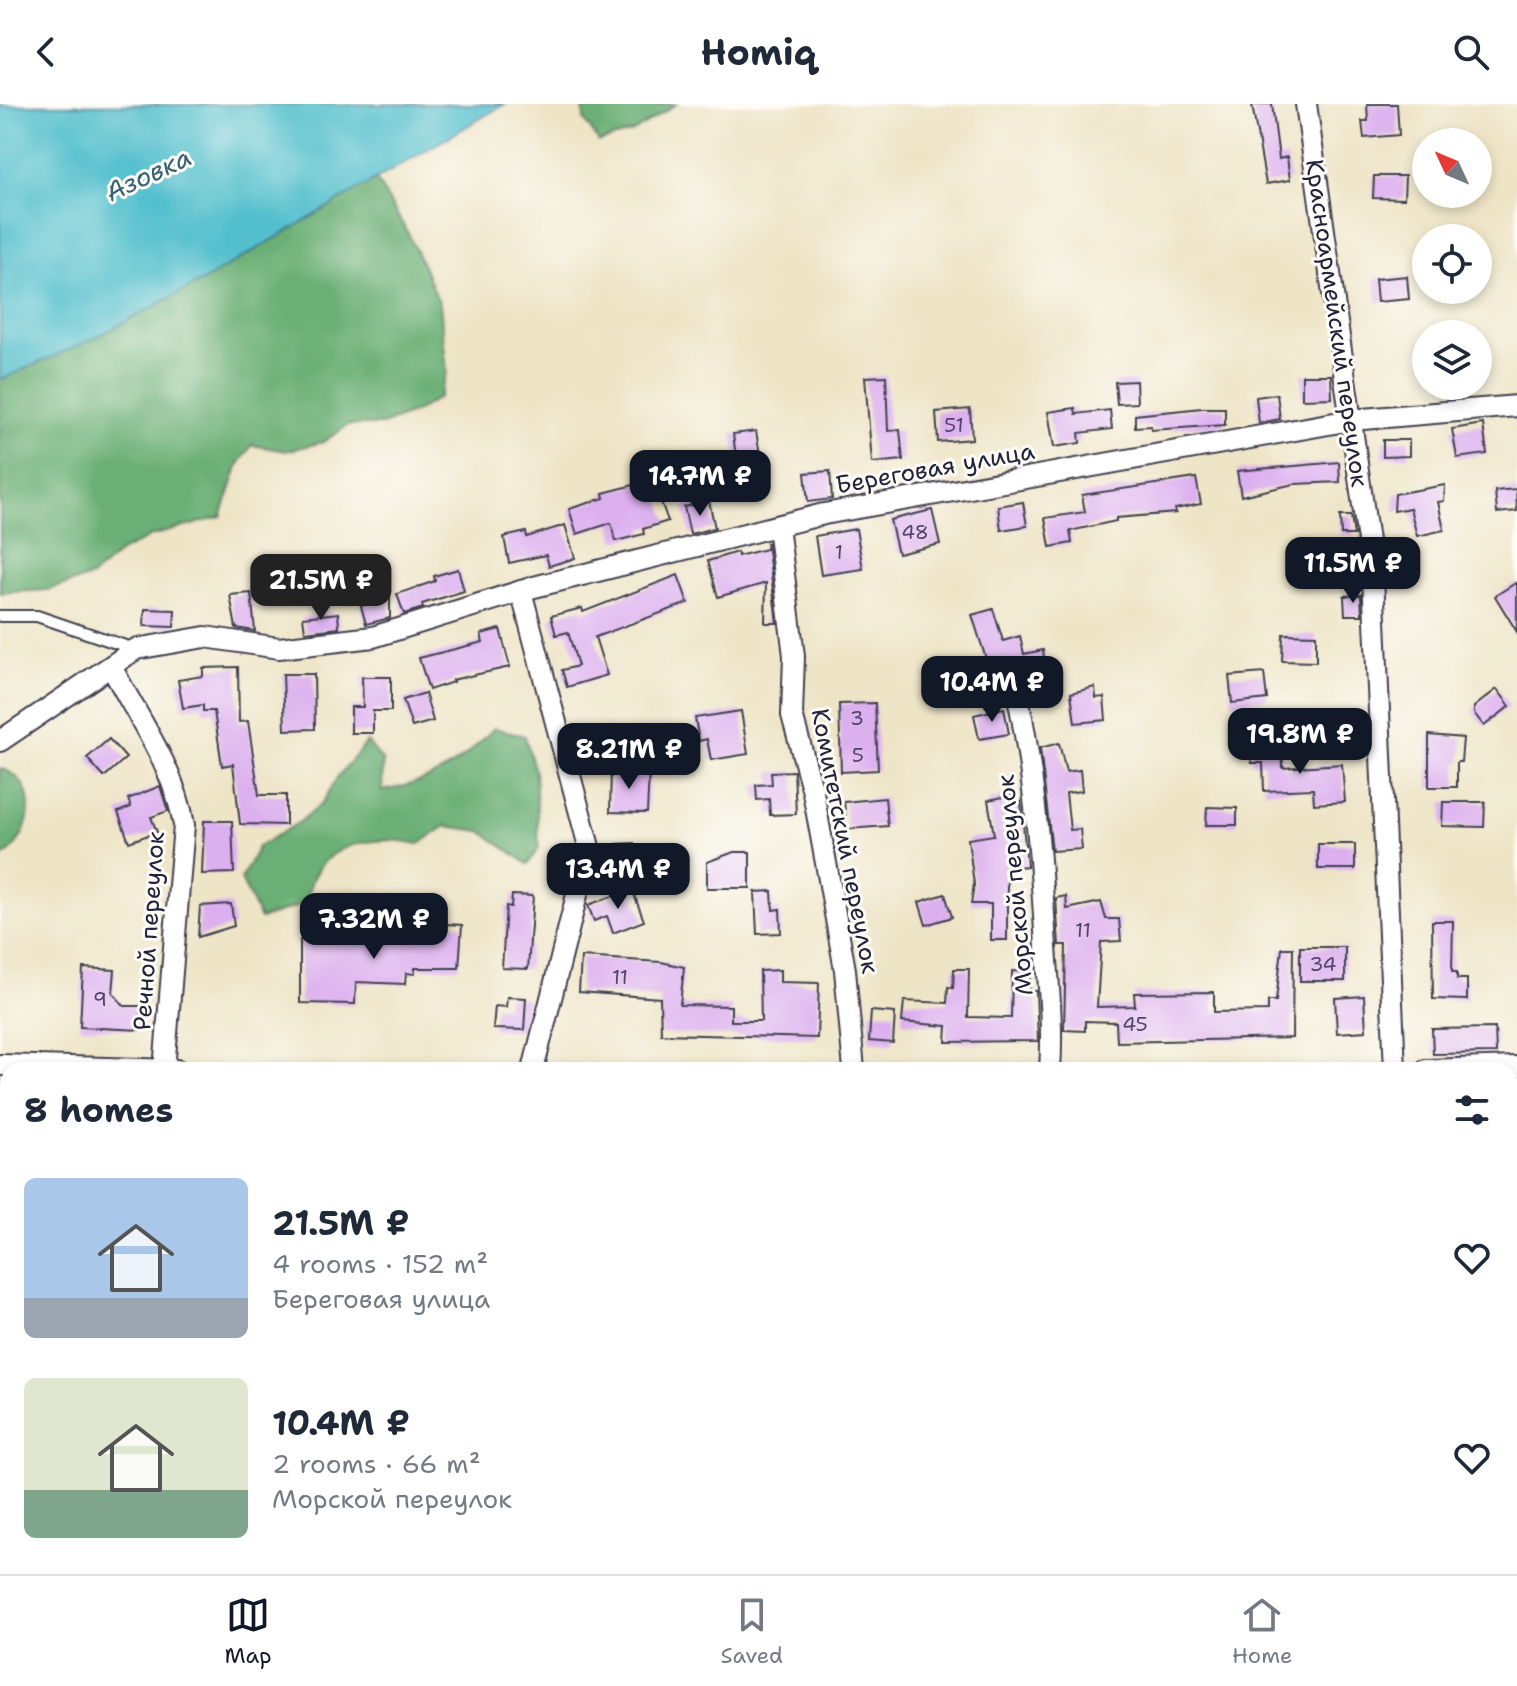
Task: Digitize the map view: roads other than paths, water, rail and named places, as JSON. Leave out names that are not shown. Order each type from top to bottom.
[{"type":"street","name":"Красноармейский переулок","points":[[1306,104],[1373,576],[1395,1062]]},
{"type":"street","name":"Береговая улица","points":[[0,741],[136,649],[205,637],[279,648],[373,637],[521,591],[824,514],[1351,420],[1517,406]]},
{"type":"street","name":"Комитетский переулок","points":[[778,526],[794,656],[792,715],[813,792],[836,915],[845,970],[853,1062]]},
{"type":"street","points":[[521,591],[589,847],[535,1062]]},
{"type":"street","name":"Речной переулок","points":[[112,668],[170,777],[180,802],[184,825],[165,1062]]},
{"type":"street","name":"Морской переулок","points":[[1018,697],[1034,781],[1046,910],[1054,1023],[1051,1062]]},
{"type":"lane","name":"Береговая улица","points":[[0,616],[37,616],[136,649]]},
{"type":"water","name":"Азовка","points":[[505,104],[204,280],[91,340],[0,380],[0,105]]}]
